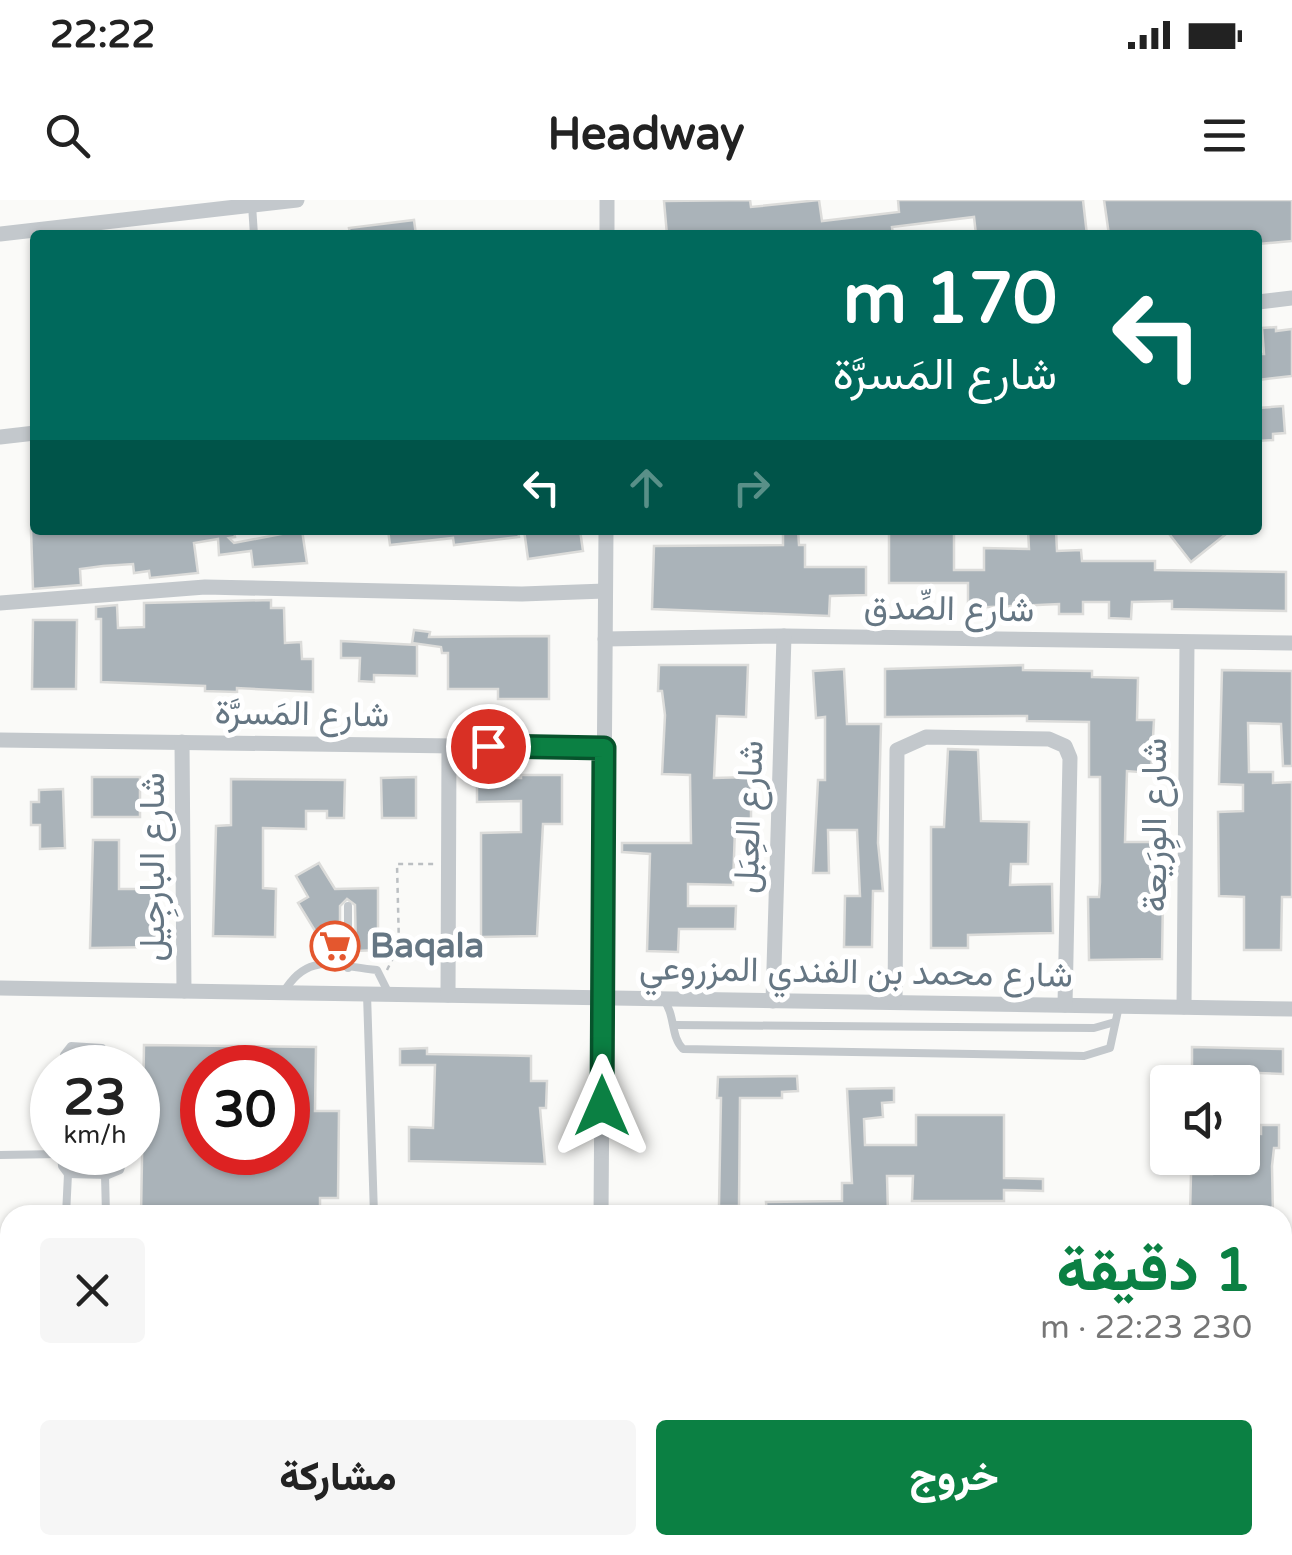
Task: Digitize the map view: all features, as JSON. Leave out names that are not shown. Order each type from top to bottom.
[{"type":"street","points":[[35,230],[297,200]]},
{"type":"street","points":[[606,230],[607,200]]},
{"type":"street","points":[[0,234],[30,231]]},
{"type":"street","points":[[1262,302],[1292,298]]},
{"type":"street","points":[[0,437],[30,434]]},
{"type":"street","points":[[601,1205],[606,535]]},
{"type":"street","points":[[0,602],[205,587],[522,594],[605,591]]},
{"type":"street","name":"شارع الصِّدق","points":[[604,639],[784,636],[1292,643]]},
{"type":"street","name":"شارع العِبَل","points":[[774,1001],[784,636]]},
{"type":"street","name":"شارع الوِرَيعة","points":[[1184,1007],[1187,642]]},
{"type":"street","points":[[895,1001],[897,750],[926,737],[1049,739],[1064,746],[1070,758],[1066,1005]]},
{"type":"street","name":"شارع المَسرَّة","points":[[0,740],[604,748]]},
{"type":"street","name":"شارع البارجِيل","points":[[182,742],[184,991]]},
{"type":"street","points":[[448,746],[448,995]]},
{"type":"street","name":"شارع محمد بن الفندي المزروعي","points":[[0,988],[895,1001],[1066,1005],[1117,1014],[1184,1007],[1292,1009]]},
{"type":"street","points":[[1292,1472],[1292,1498]]},
{"type":"lane","points":[[252,205],[254,230]]},
{"type":"lane","points":[[348,906],[348,968]]},
{"type":"lane","points":[[284,993],[304,966],[382,974],[389,994]]},
{"type":"lane","points":[[367,994],[374,1205]]},
{"type":"lane","points":[[663,999],[676,1025],[676,1041],[683,1049],[1084,1056],[1110,1048],[1117,1014]]},
{"type":"lane","points":[[676,1025],[1094,1028],[1117,1014]]},
{"type":"lane","points":[[0,1155],[30,1154]]},
{"type":"lane","points":[[66,1205],[68,1175]]},
{"type":"lane","points":[[105,1175],[106,1205]]},
{"type":"path","points":[[382,974],[392,965],[399,946],[397,864],[448,864]]},
{"type":"building","points":[[750,200],[751,207],[819,200],[822,221],[899,212],[898,200],[1083,200],[1086,230],[975,230],[974,217],[892,227],[892,230],[667,230],[664,201]]},
{"type":"building","points":[[1104,200],[1292,200],[1292,241],[1262,244],[1262,230],[1108,230]]},
{"type":"building","points":[[414,220],[415,230],[349,230]]},
{"type":"building","points":[[1262,328],[1292,329],[1292,376],[1262,380]]},
{"type":"building","points":[[1283,406],[1285,433],[1262,441],[1262,408]]},
{"type":"building","points":[[31,535],[235,535],[229,538],[234,543],[276,535],[303,535],[307,563],[253,567],[251,551],[219,555],[218,539],[194,543],[198,573],[150,578],[149,571],[134,573],[133,564],[103,566],[80,569],[81,585],[33,589]]},
{"type":"building","points":[[389,535],[519,537],[454,545],[453,538],[390,545]]},
{"type":"building","points":[[525,535],[581,535],[583,551],[528,559]]},
{"type":"building","points":[[783,535],[798,535],[799,545],[805,545],[805,567],[866,567],[866,595],[830,596],[829,616],[652,609],[654,546],[783,545]]},
{"type":"building","points":[[889,535],[954,535],[954,570],[984,570],[984,548],[1029,549],[1028,535],[1056,535],[1057,551],[1081,550],[1082,561],[1155,561],[1155,570],[1286,572],[1286,611],[1172,609],[1172,601],[1132,602],[1131,619],[1109,618],[1109,602],[1083,602],[1083,614],[1059,614],[1059,604],[968,608],[968,583],[889,583]]},
{"type":"building","points":[[1170,535],[1225,535],[1191,562]]},
{"type":"building","points":[[271,600],[271,608],[284,608],[285,643],[301,642],[302,659],[313,659],[313,692],[237,688],[237,692],[205,691],[205,686],[101,682],[101,619],[96,619],[96,607],[117,605],[118,628],[144,627],[144,603]]},
{"type":"building","points":[[33,620],[77,620],[76,689],[32,689]]},
{"type":"building","points":[[414,630],[430,632],[429,637],[549,636],[549,699],[498,699],[498,689],[448,689],[448,653],[442,653],[441,647],[412,643]]},
{"type":"building","points":[[341,641],[417,645],[417,676],[374,675],[374,682],[359,681],[360,658],[341,658]]},
{"type":"building","points":[[659,665],[748,665],[746,717],[717,716],[714,778],[751,777],[751,829],[735,829],[733,885],[688,884],[688,906],[736,906],[735,929],[679,929],[678,952],[647,951],[650,854],[622,852],[622,843],[691,843],[690,775],[662,774],[665,715],[662,691],[658,691]]},
{"type":"building","points":[[1023,665],[1023,670],[1092,671],[1092,677],[1138,678],[1137,720],[1154,720],[1151,773],[1127,771],[1125,842],[1152,842],[1152,897],[1163,897],[1162,959],[1089,960],[1088,897],[1099,897],[1100,882],[1100,777],[1089,777],[1089,722],[1027,721],[1027,716],[885,717],[885,669]]},
{"type":"building","points":[[844,669],[847,724],[881,724],[878,843],[883,891],[873,891],[872,947],[844,947],[845,896],[860,896],[857,830],[828,830],[829,873],[813,873],[818,780],[825,780],[825,717],[816,718],[813,671]]},
{"type":"building","points":[[1222,670],[1292,671],[1292,766],[1283,766],[1281,724],[1248,723],[1249,772],[1273,772],[1273,783],[1292,782],[1292,897],[1282,897],[1281,950],[1244,950],[1244,897],[1219,896],[1218,812],[1243,811],[1243,785],[1219,784]]},
{"type":"building","points":[[948,749],[978,750],[981,821],[1029,822],[1028,864],[1011,864],[1010,885],[1052,884],[1053,933],[968,935],[968,948],[931,948],[931,827],[944,827]]},
{"type":"building","points":[[562,775],[562,824],[543,824],[537,936],[481,937],[481,833],[521,832],[521,801],[477,802],[477,778]]},
{"type":"building","points":[[92,777],[140,777],[140,817],[92,817]]},
{"type":"building","points":[[416,777],[416,818],[382,818],[381,778]]},
{"type":"building","points":[[231,779],[345,780],[344,818],[327,818],[327,811],[306,811],[306,829],[263,828],[263,888],[276,889],[275,937],[213,936],[216,826],[231,825]]},
{"type":"building","points":[[63,789],[65,848],[40,849],[40,825],[31,825],[31,802],[39,802],[39,790]]},
{"type":"building","points":[[93,840],[119,840],[119,889],[156,889],[156,947],[90,948]]},
{"type":"building","points":[[319,863],[335,889],[378,888],[378,950],[356,951],[355,905],[347,899],[340,906],[340,956],[322,956],[322,942],[298,903],[308,897],[296,876]]},
{"type":"building","points":[[160,1045],[180,1045],[180,1175],[310,1175],[310,1047],[316,1047],[315,1111],[339,1111],[338,1198],[320,1198],[320,1205],[141,1205],[142,1175],[160,1175]]},
{"type":"building","points":[[1192,1047],[1283,1049],[1283,1074],[1260,1073],[1260,1065],[1192,1065]]},
{"type":"building","points":[[427,1048],[427,1054],[531,1056],[531,1081],[547,1081],[546,1108],[540,1108],[545,1164],[409,1161],[409,1127],[433,1128],[435,1065],[400,1065],[400,1049]]},
{"type":"building","points":[[797,1076],[798,1091],[782,1092],[782,1098],[740,1098],[739,1205],[719,1205],[718,1077]]},
{"type":"building","points":[[894,1088],[894,1102],[882,1103],[883,1117],[864,1119],[865,1145],[916,1145],[916,1115],[1004,1115],[1004,1178],[1043,1179],[1043,1191],[1004,1190],[1004,1201],[912,1201],[913,1176],[887,1176],[888,1205],[766,1205],[766,1202],[842,1201],[842,1183],[852,1183],[847,1089]]},
{"type":"building","points":[[1261,1125],[1279,1125],[1279,1148],[1274,1148],[1272,1166],[1273,1205],[1190,1205],[1191,1175],[1260,1175]]},
{"type":"place","name":"Baqala","points":[[335,946]]},
{"type":"route","points":[[488,746],[604,748],[602,1106]]}]
